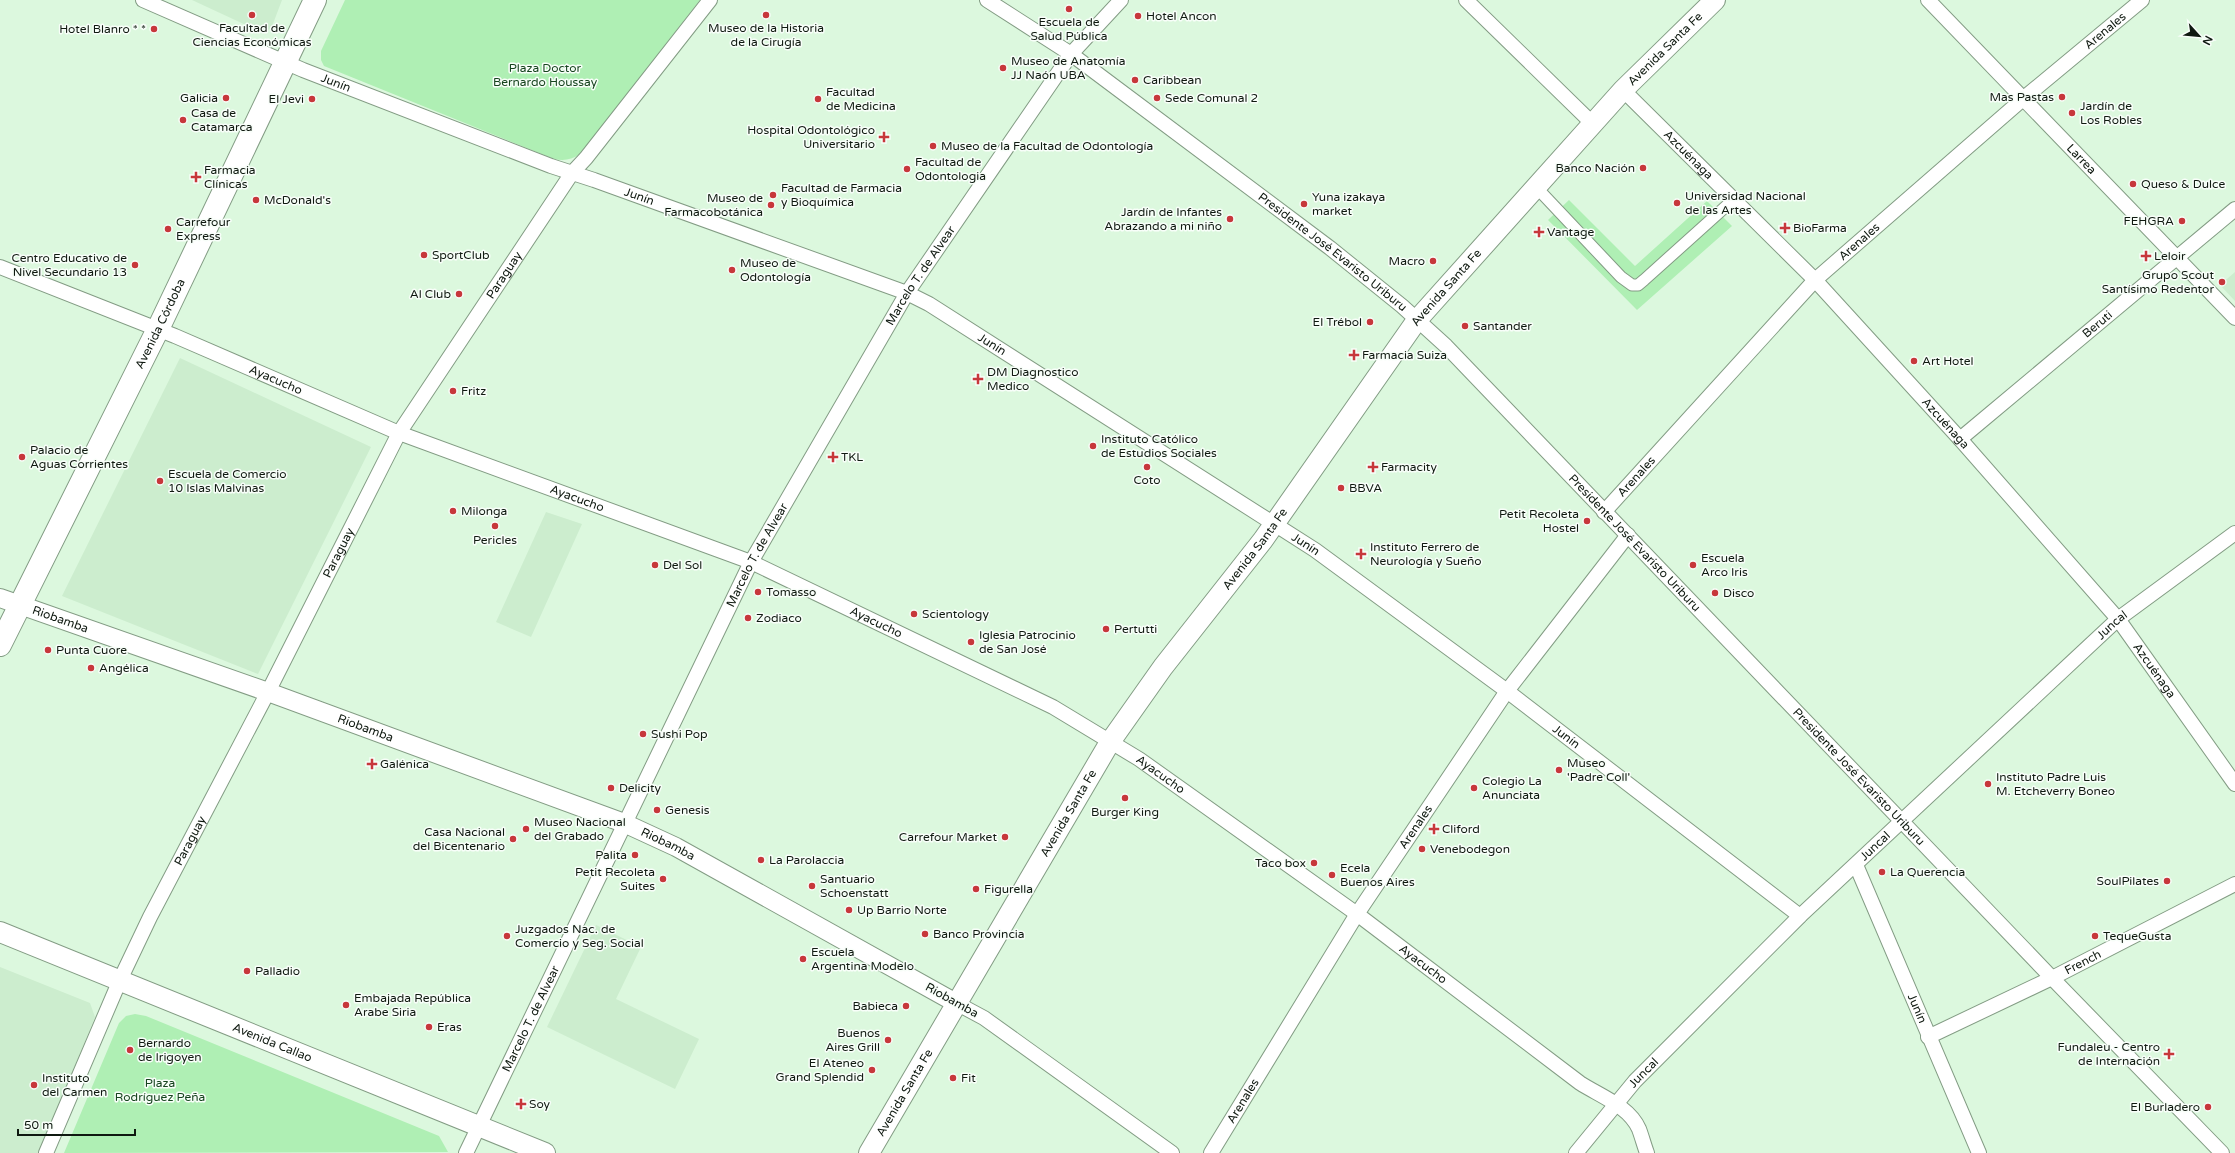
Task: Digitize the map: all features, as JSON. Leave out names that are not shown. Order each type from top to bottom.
[{"type":"main road","name":"Avenida Córdoba","points":[[0,645],[10,602],[158,329],[315,0]]},
{"type":"main road","name":"Avenida Santa Fe","points":[[869,1153],[956,1002],[1110,742],[1163,667],[1274,524],[1417,320],[1623,90],[1714,0]]},
{"type":"main road","name":"Avenida Callao","points":[[0,932],[545,1153]]},
{"type":"street","name":"Junín","points":[[143,0],[286,62],[572,173],[907,293],[950,316],[1315,550],[1507,691],[1800,916]]},
{"type":"street","name":"Paraguay","points":[[46,1153],[120,980],[150,917],[268,692],[399,433],[572,173],[586,158],[710,0]]},
{"type":"street","name":"Presidente José Evaristo Uriburu","points":[[987,0],[1071,54],[1330,248],[1446,346],[2052,978],[2222,1153]]},
{"type":"street","name":"Marcelo T. de Alvear","points":[[466,1153],[751,562],[907,293],[1071,54],[1121,0]]},
{"type":"street","points":[[1466,0],[1592,124]]},
{"type":"street","name":"Larrea","points":[[1928,0],[2177,256],[2235,318]]},
{"type":"street","name":"Arenales","points":[[1604,512],[1814,280],[2024,98],[2142,0]]},
{"type":"street","name":"Azcuénaga","points":[[1623,90],[1814,280],[1960,439],[2118,619],[2235,784]]},
{"type":"street","points":[[1536,187],[1621,277],[1632,285],[1638,285],[1644,280],[1733,200]]},
{"type":"street","name":"Beruti","points":[[1960,439],[2235,209]]},
{"type":"street","name":"Ayacucho","points":[[0,267],[158,329],[399,433],[751,562],[1053,707],[1139,758],[1357,914],[1580,1083],[1615,1104],[1627,1114],[1638,1128],[1647,1153]]},
{"type":"street","name":"Juncal","points":[[1576,1153],[1615,1104],[1800,916],[1856,865],[1902,820],[2118,619],[2235,533]]},
{"type":"street","name":"Arenales","points":[[1211,1153],[1357,914],[1507,691],[1628,535]]},
{"type":"street","name":"Riobamba","points":[[10,602],[268,692],[624,823],[676,847],[984,1018],[1172,1153]]},
{"type":"street","name":"Junín","points":[[1856,865],[1872,899],[1928,1037],[1979,1153]]},
{"type":"street","name":"French","points":[[1928,1037],[2052,978],[2235,884]]},
{"type":"shaded area","name":"Facultad de Ciencias Económicas","points":[[192,0],[282,0],[271,29],[261,32]]},
{"type":"shaded area","points":[[2235,272],[2235,301],[2220,285]]},
{"type":"shaded area","points":[[180,358],[371,447],[258,674],[62,596]]},
{"type":"shaded area","points":[[546,512],[582,524],[531,637],[496,622]]},
{"type":"shaded area","points":[[596,925],[641,947],[616,999],[699,1039],[675,1089],[547,1027]]},
{"type":"shaded area","name":"Instituto del Carmen","points":[[0,967],[90,1003],[95,1017],[39,1153],[0,1153]]},
{"type":"green space","name":"Plaza Doctor Bernardo Houssay","points":[[345,0],[700,0],[580,154],[574,158],[561,160],[554,159],[324,66],[321,60],[321,51]]},
{"type":"green space","points":[[1569,200],[1635,266],[1707,201],[1732,226],[1637,310],[1548,220]]},
{"type":"green space","name":"Plaza Rodríguez Peña","points":[[135,1014],[146,1016],[439,1136],[448,1152],[64,1153],[119,1023],[126,1016]]},
{"type":"place","name":"Escuela de Salud Pública","points":[[1069,9]]},
{"type":"place","name":"Facultad de Ciencias Económicas","points":[[252,15]]},
{"type":"place","name":"Museo de la Historia de la Cirugía","points":[[766,15]]},
{"type":"place","name":"Hotel Ancon","points":[[1138,16]]},
{"type":"place","name":"Hotel Blanro * *","points":[[154,29]]},
{"type":"place","name":"Museo de Anatomía JJ Naón UBA","points":[[1003,68]]},
{"type":"place","name":"Caribbean","points":[[1135,80]]},
{"type":"place","name":"Mas Pastas","points":[[2062,97]]},
{"type":"place","name":"Galicia","points":[[226,98]]},
{"type":"place","name":"Sede Comunal 2","points":[[1157,98]]},
{"type":"place","name":"El Jevi","points":[[312,99]]},
{"type":"place","name":"Facultad de Medicina","points":[[818,99]]},
{"type":"place","name":"Jardín de Los Robles","points":[[2072,113]]},
{"type":"place","name":"Casa de Catamarca","points":[[183,120]]},
{"type":"place","name":"Hospital Odontológico Universitario","points":[[884,137]]},
{"type":"place","name":"Museo de la Facultad de Odontología","points":[[933,146]]},
{"type":"place","name":"Banco Nación","points":[[1643,168]]},
{"type":"place","name":"Facultad de Odontologia","points":[[907,169]]},
{"type":"place","name":"Farmacia Clínicas","points":[[196,177]]},
{"type":"place","name":"Queso & Dulce","points":[[2133,184]]},
{"type":"place","name":"Facultad de Farmacia y Bioquímica","points":[[773,195]]},
{"type":"place","name":"McDonald's","points":[[256,200]]},
{"type":"place","name":"Universidad Nacional de las Artes","points":[[1677,203]]},
{"type":"place","name":"Yuna izakaya market","points":[[1304,204]]},
{"type":"place","name":"Museo de Farmacobotánica","points":[[771,205]]},
{"type":"place","name":"Jardín de Infantes Abrazando a mi niño","points":[[1230,219]]},
{"type":"place","name":"FEHGRA","points":[[2182,221]]},
{"type":"place","name":"BioFarma","points":[[1785,228]]},
{"type":"place","name":"Carrefour Express","points":[[168,229]]},
{"type":"place","name":"Vantage","points":[[1539,232]]},
{"type":"place","name":"SportClub","points":[[424,255]]},
{"type":"place","name":"Leloir","points":[[2146,256]]},
{"type":"place","name":"Macro","points":[[1433,261]]},
{"type":"place","name":"Centro Educativo de Nivel Secundario 13","points":[[135,265]]},
{"type":"place","name":"Museo de Odontología","points":[[732,270]]},
{"type":"place","name":"Grupo Scout Santísimo Redentor","points":[[2222,282]]},
{"type":"place","name":"Al Club","points":[[459,294]]},
{"type":"place","name":"El Trébol","points":[[1370,322]]},
{"type":"place","name":"Santander","points":[[1465,326]]},
{"type":"place","name":"Farmacia Suiza","points":[[1354,355]]},
{"type":"place","name":"Art Hotel","points":[[1914,361]]},
{"type":"place","name":"DM Diagnostico Medico","points":[[978,379]]},
{"type":"place","name":"Fritz","points":[[453,391]]},
{"type":"place","name":"Instituto Católico de Estudios Sociales","points":[[1093,446]]},
{"type":"place","name":"Palacio de Aguas Corrientes","points":[[22,457]]},
{"type":"place","name":"TKL","points":[[833,457]]},
{"type":"place","name":"Coto","points":[[1147,467]]},
{"type":"place","name":"Farmacity","points":[[1373,467]]},
{"type":"place","name":"Escuela de Comercio 10 Islas Malvinas","points":[[160,481]]},
{"type":"place","name":"BBVA","points":[[1341,488]]},
{"type":"place","name":"Milonga","points":[[453,511]]},
{"type":"place","name":"Petit Recoleta Hostel","points":[[1587,521]]},
{"type":"place","name":"Pericles","points":[[495,526]]},
{"type":"place","name":"Instituto Ferrero de Neurología y Sueño","points":[[1361,554]]},
{"type":"place","name":"Del Sol","points":[[655,565]]},
{"type":"place","name":"Escuela Arco Iris","points":[[1693,565]]},
{"type":"place","name":"Tomasso","points":[[758,592]]},
{"type":"place","name":"Disco","points":[[1715,593]]},
{"type":"place","name":"Scientology","points":[[914,614]]},
{"type":"place","name":"Zodiaco","points":[[748,618]]},
{"type":"place","name":"Pertutti","points":[[1106,629]]},
{"type":"place","name":"Iglesia Patrocinio de San José","points":[[971,642]]},
{"type":"place","name":"Punta Cuore","points":[[48,650]]},
{"type":"place","name":"Angélica","points":[[91,668]]},
{"type":"place","name":"Sushi Pop","points":[[643,734]]},
{"type":"place","name":"Galénica","points":[[372,764]]},
{"type":"place","name":"Museo 'Padre Coll'","points":[[1559,770]]},
{"type":"place","name":"Instituto Padre Luis M. Etcheverry Boneo","points":[[1988,784]]},
{"type":"place","name":"Delicity","points":[[611,788]]},
{"type":"place","name":"Colegio La Anunciata","points":[[1474,788]]},
{"type":"place","name":"Burger King","points":[[1125,798]]},
{"type":"place","name":"Genesis","points":[[657,810]]},
{"type":"place","name":"Museo Nacional del Grabado","points":[[526,829]]},
{"type":"place","name":"Cliford","points":[[1434,829]]},
{"type":"place","name":"Carrefour Market","points":[[1005,837]]},
{"type":"place","name":"Casa Nacional del Bicentenario","points":[[513,839]]},
{"type":"place","name":"Venebodegon","points":[[1422,849]]},
{"type":"place","name":"Palita","points":[[635,855]]},
{"type":"place","name":"La Parolaccia","points":[[761,860]]},
{"type":"place","name":"Taco box","points":[[1314,863]]},
{"type":"place","name":"La Querencia","points":[[1882,872]]},
{"type":"place","name":"Ecela Buenos Aires","points":[[1332,875]]},
{"type":"place","name":"Petit Recoleta Suites","points":[[663,879]]},
{"type":"place","name":"SoulPilates","points":[[2167,881]]},
{"type":"place","name":"Santuario Schoenstatt","points":[[812,886]]},
{"type":"place","name":"Figurella","points":[[976,889]]},
{"type":"place","name":"Up Barrio Norte","points":[[849,910]]},
{"type":"place","name":"Banco Provincia","points":[[925,934]]},
{"type":"place","name":"Juzgados Nac. de Comercio y Seg. Social","points":[[507,936]]},
{"type":"place","name":"TequeGusta","points":[[2095,936]]},
{"type":"place","name":"Escuela Argentina Modelo","points":[[803,959]]},
{"type":"place","name":"Palladio","points":[[247,971]]},
{"type":"place","name":"Embajada República Arabe Siria","points":[[346,1005]]},
{"type":"place","name":"Babieca","points":[[906,1006]]},
{"type":"place","name":"Eras","points":[[429,1027]]},
{"type":"place","name":"Buenos Aires Grill","points":[[888,1040]]},
{"type":"place","name":"Bernardo de Irigoyen","points":[[130,1050]]},
{"type":"place","name":"Fundaleu - Centro de Internación","points":[[2169,1054]]},
{"type":"place","name":"El Ateneo Grand Splendid","points":[[872,1070]]},
{"type":"place","name":"Fit","points":[[953,1078]]},
{"type":"place","name":"Instituto del Carmen","points":[[34,1085]]},
{"type":"place","name":"Soy","points":[[521,1104]]},
{"type":"place","name":"El Burladero","points":[[2208,1107]]}]
